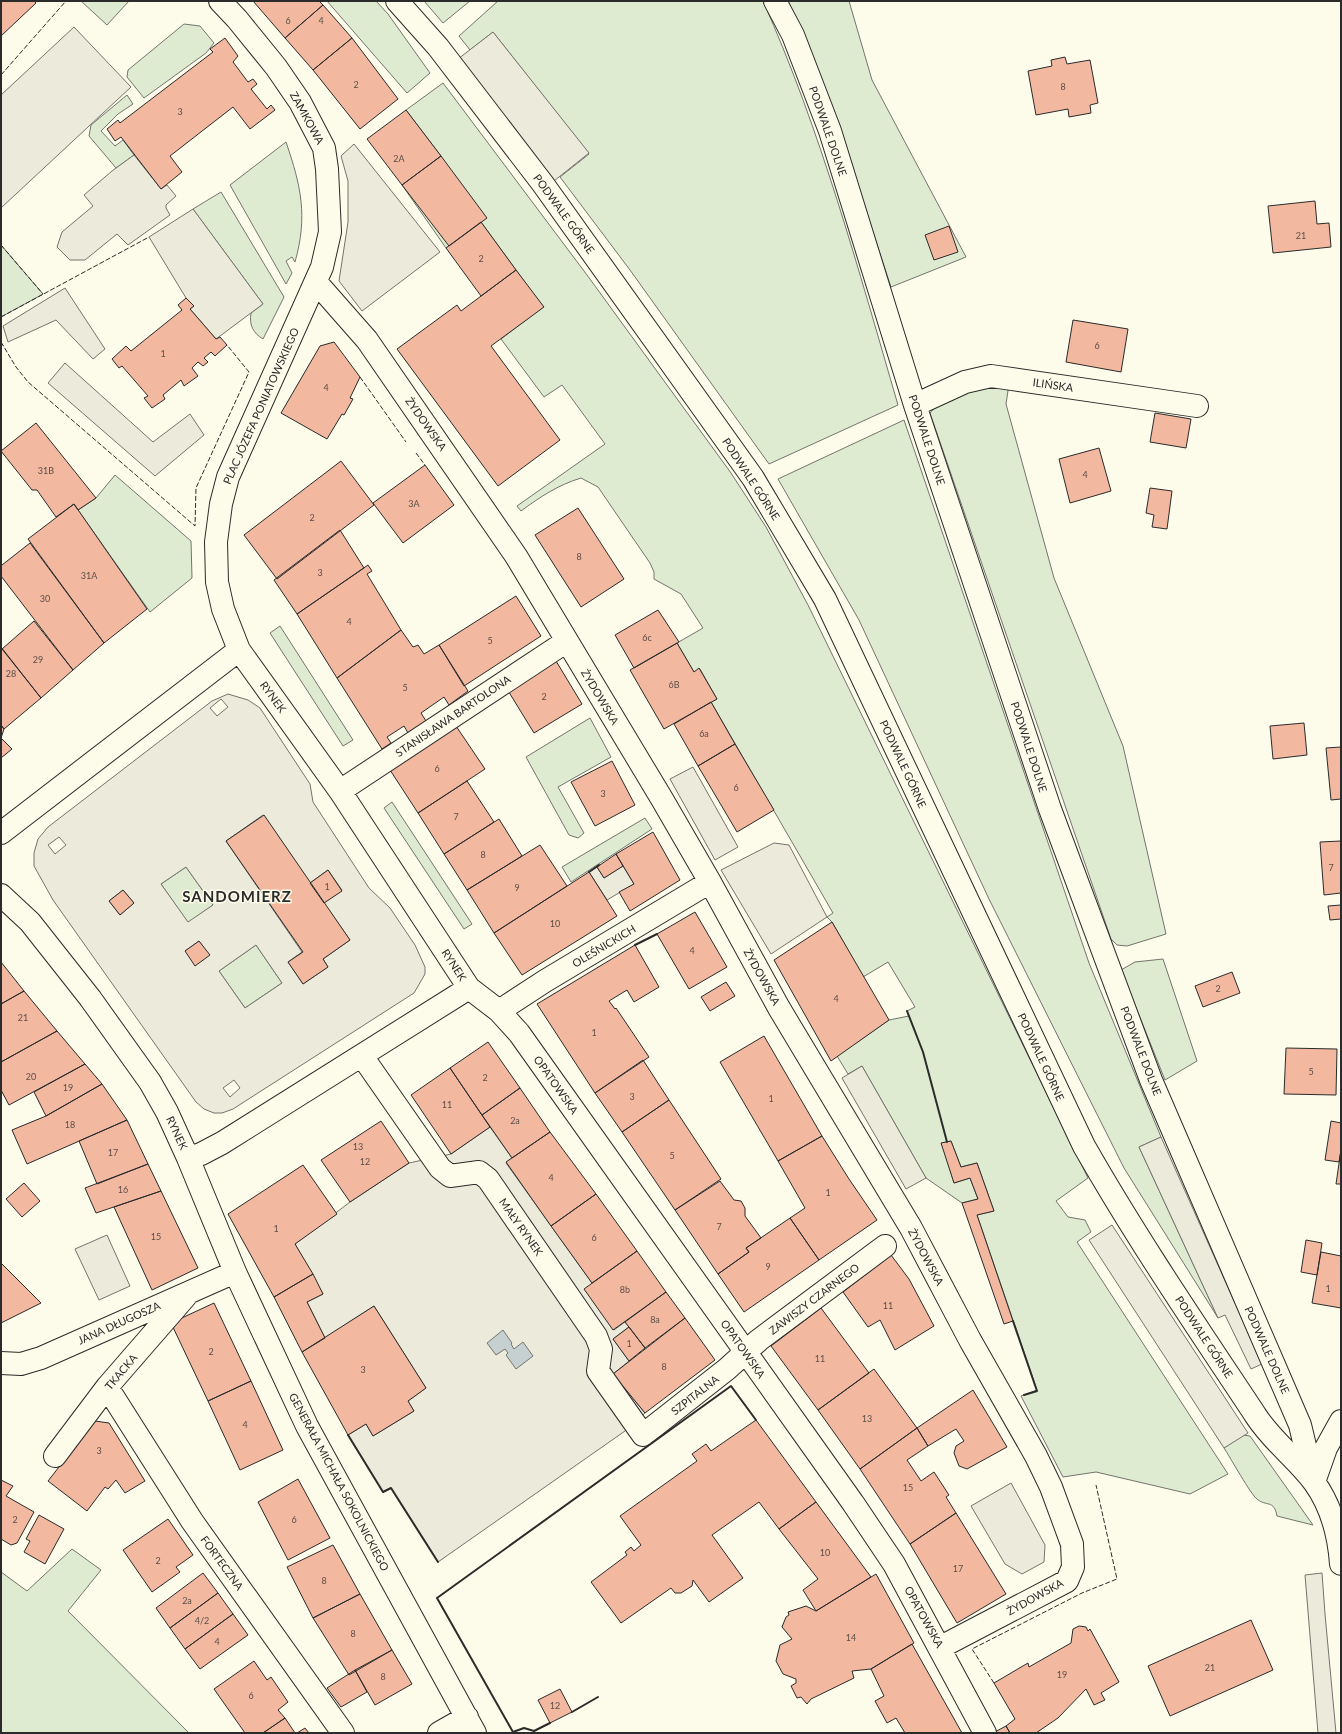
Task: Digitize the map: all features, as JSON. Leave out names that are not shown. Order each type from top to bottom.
[{"type":"street","name":"ZAMKOWA","points":[[220,1],[237,19],[280,73],[300,102],[324,148],[328,177],[330,232],[322,267],[316,282]]},
{"type":"street","name":"PODWALE GÓRNE","points":[[397,1],[438,47],[543,184],[753,478],[825,599],[1084,1146],[1123,1214],[1261,1423],[1314,1482],[1327,1505],[1336,1530],[1341,1564]]},
{"type":"street","name":"PODWALE DOLNE","points":[[775,1],[793,35],[830,131],[915,405],[1050,809],[1151,1080],[1300,1425],[1314,1482]]},
{"type":"street","name":"ŻYDOWSKA","points":[[316,282],[367,340],[501,533],[710,882],[780,1008],[911,1228],[970,1340],[1036,1456],[1050,1487],[1072,1544],[1073,1567],[1067,1581],[941,1648]]},
{"type":"street","name":"PLAC JÓZEFA PONIATOWSKIEGO","points":[[239,650],[223,609],[217,582],[216,542],[221,504],[228,477],[316,282]]},
{"type":"street","name":"ILIŃSKA","points":[[915,405],[966,382],[991,376],[1197,406]]},
{"type":"street","name":"STANISŁAWA BARTOLONA","points":[[340,791],[567,641]]},
{"type":"street","points":[[1,833],[239,650]]},
{"type":"street","name":"RYNEK","points":[[1,895],[30,922],[90,998],[146,1076],[167,1112],[188,1158],[201,1154],[222,1143],[469,988],[340,791],[239,650]]},
{"type":"street","name":"OLEŚNICKICH","points":[[499,1011],[710,882]]},
{"type":"street","name":"OPATOWSKA","points":[[469,988],[499,1011],[520,1033],[744,1352],[853,1503],[894,1564],[941,1648],[985,1733]]},
{"type":"street","name":"MAŁY RYNEK","points":[[362,1056],[440,1168],[450,1176],[479,1172],[488,1179],[596,1336],[601,1349],[598,1371],[643,1435]]},
{"type":"street","name":"GENERAŁA MICHAŁA SOKOLNICKIEGO","points":[[188,1158],[234,1272],[307,1426],[471,1725]]},
{"type":"street","name":"ZAWISZY CZARNEGO","points":[[744,1352],[885,1246]]},
{"type":"street","name":"JANA DŁUGOSZA","points":[[1,1363],[21,1364],[41,1358],[234,1272]]},
{"type":"street","name":"TKACKA","points":[[55,1456],[107,1387],[190,1292]]},
{"type":"street","name":"SZPITALNA","points":[[643,1435],[722,1373],[744,1352]]},
{"type":"street","name":"FORTECZNA","points":[[107,1387],[192,1521],[343,1733]]},
{"type":"street","points":[[1314,1482],[1326,1448],[1341,1421]]},
{"type":"street","points":[[439,1733],[471,1725]]},
{"type":"green space","points":[[81,1],[129,1],[107,25]]},
{"type":"green space","points":[[327,1],[376,1],[388,14],[430,73],[407,93]]},
{"type":"green space","points":[[424,1],[470,1],[443,23]]},
{"type":"green space","points":[[498,1],[763,1],[784,50],[821,150],[853,251],[898,405],[769,464],[630,270],[560,177],[589,154],[493,32],[470,50],[459,36]]},
{"type":"green space","points":[[788,1],[849,1],[872,80],[966,257],[891,287],[831,107],[818,71]]},
{"type":"green space","points":[[184,24],[200,26],[214,43],[206,53],[144,98],[127,77],[128,70]]},
{"type":"green space","points":[[443,83],[587,275],[731,473],[766,527],[808,605],[1088,1178],[1056,1201],[1068,1217],[1085,1220],[1091,1232],[1077,1242],[1228,1474],[1190,1494],[1096,1472],[1063,1477],[1021,1396],[1037,1390],[977,1215],[994,1211],[977,1163],[961,1167],[951,1141],[942,1143],[954,1183],[970,1178],[978,1199],[962,1203],[926,1178],[862,1066],[848,1074],[837,1056],[889,1020],[909,1016],[907,1011],[915,1007],[888,962],[863,977],[832,922],[827,917],[833,913],[711,702],[717,699],[700,669],[694,672],[677,643],[703,628],[681,594],[654,579],[654,572],[650,563],[598,487],[581,478],[550,492],[521,511],[517,506],[605,444],[562,385],[544,397],[501,339],[543,307],[481,222],[446,248],[402,185],[441,156],[406,110]]},
{"type":"green space","points":[[127,95],[133,104],[118,114],[101,131],[115,146],[123,140],[134,155],[116,168],[89,136],[91,125]]},
{"type":"green space","points":[[286,142],[296,173],[302,215],[299,245],[295,262],[292,257],[286,261],[292,273],[286,284],[230,185]]},
{"type":"green space","points":[[221,192],[284,297],[263,339],[252,328],[251,313],[263,304],[193,209]]},
{"type":"green space","points":[[1,245],[43,294],[1,317]]},
{"type":"green space","points":[[990,382],[1009,384],[1006,404],[1054,578],[1123,746],[1166,934],[1127,946],[1117,945],[1111,939],[930,413],[937,405]]},
{"type":"green space","points":[[904,420],[1089,963],[1161,1137],[1139,1147],[1218,1318],[1124,1168],[989,899],[859,620],[778,479]]},
{"type":"green space","points":[[115,475],[191,541],[192,578],[150,612],[78,510],[96,498]]},
{"type":"green space","points":[[280,626],[353,740],[343,746],[270,633]]},
{"type":"green space","points":[[590,718],[611,757],[558,787],[584,833],[578,838],[569,835],[526,757]]},
{"type":"green space","points":[[392,802],[472,924],[464,929],[384,808]]},
{"type":"green space","points":[[645,818],[652,829],[571,882],[562,867]]},
{"type":"green space","points":[[186,867],[213,905],[188,923],[161,884]]},
{"type":"green space","points":[[256,945],[282,983],[245,1008],[219,971]]},
{"type":"green space","points":[[1163,959],[1197,1061],[1165,1080],[1121,970],[1135,962]]},
{"type":"green space","points":[[1243,1435],[1250,1436],[1313,1525],[1277,1516],[1272,1505],[1260,1501],[1254,1496],[1224,1448]]},
{"type":"green space","points":[[72,1549],[101,1570],[68,1611],[189,1733],[1,1733],[1,1572],[27,1591]]},
{"type":"shaded area","points":[[74,27],[131,87],[1,208],[1,95]]},
{"type":"shaded area","points":[[493,32],[589,153],[554,181],[458,59]]},
{"type":"shaded area","points":[[354,144],[440,252],[362,311],[339,281],[348,222],[348,181],[341,156]]},
{"type":"shaded area","points":[[134,155],[161,189],[167,185],[176,196],[166,205],[170,215],[128,245],[117,234],[85,260],[70,260],[57,247],[62,232],[93,206],[84,195],[112,171]]},
{"type":"shaded area","points":[[193,209],[263,304],[216,339],[190,309],[194,306],[186,298],[149,237]]},
{"type":"shaded area","points":[[65,288],[105,349],[93,359],[56,320],[8,342],[3,326]]},
{"type":"shaded area","points":[[65,363],[153,442],[190,414],[204,435],[155,476],[48,383]]},
{"type":"shaded area","points":[[228,694],[248,700],[260,708],[310,784],[313,802],[369,888],[390,908],[415,945],[425,967],[425,974],[414,993],[233,1109],[222,1113],[214,1113],[204,1109],[196,1102],[53,900],[34,866],[34,853],[38,839],[48,827],[212,701]],"holes":[[[221,699],[228,707],[217,716],[210,708]],[[263,815],[310,883],[328,870],[342,890],[324,903],[350,940],[323,959],[328,967],[303,984],[288,962],[302,952],[226,841]],[[59,837],[66,845],[55,854],[48,845]],[[186,867],[213,905],[188,922],[161,884]],[[123,890],[134,903],[120,915],[109,901]],[[199,941],[209,955],[185,951]],[[256,945],[282,983],[245,1008],[219,971]],[[234,1080],[240,1088],[230,1097],[223,1088]]]},
{"type":"shaded area","points":[[693,767],[738,847],[715,860],[670,779]]},
{"type":"shaded area","points":[[774,843],[789,845],[827,917],[771,954],[721,870]]},
{"type":"shaded area","points":[[623,866],[634,884],[607,900],[589,872],[597,867],[604,878]]},
{"type":"shaded area","points":[[862,1066],[926,1178],[906,1189],[842,1078]]},
{"type":"shaded area","points":[[490,1127],[512,1158],[506,1163],[592,1283],[614,1330],[625,1322],[629,1327],[613,1339],[629,1361],[613,1374],[645,1413],[625,1431],[438,1562],[391,1488],[383,1492],[348,1435],[366,1424],[373,1436],[414,1411],[408,1401],[426,1388],[374,1306],[325,1338],[307,1302],[323,1294],[295,1244],[350,1202],[409,1163],[451,1154]]},
{"type":"shaded area","points":[[1161,1137],[1262,1364],[1251,1369],[1225,1315],[1218,1318],[1139,1147]]},
{"type":"shaded area","points":[[1112,1225],[1248,1433],[1224,1448],[1089,1240]]},
{"type":"shaded area","points":[[107,1235],[130,1286],[99,1300],[75,1249]]},
{"type":"shaded area","points":[[503,1330],[512,1343],[511,1344],[514,1349],[523,1342],[533,1356],[516,1369],[506,1355],[508,1353],[505,1349],[496,1355],[487,1343]]},
{"type":"shaded area","points":[[1011,1483],[1045,1545],[1044,1562],[1022,1574],[1005,1564],[971,1506]]},
{"type":"shaded area","points":[[1322,1573],[1336,1733],[1318,1733],[1305,1575]]},
{"type":"building","points":[[1,1],[34,1],[36,3],[1,36]]},
{"type":"building","points":[[253,1],[319,1],[323,5],[285,38]]},
{"type":"building","points":[[323,5],[352,38],[313,70],[285,38]]},
{"type":"building","points":[[225,38],[238,56],[233,62],[248,82],[253,79],[257,84],[251,89],[267,109],[271,105],[275,110],[250,129],[233,107],[170,156],[182,172],[161,189],[121,137],[115,141],[107,129],[118,120],[120,123],[213,52],[210,49]]},
{"type":"building","points":[[352,38],[398,99],[360,129],[313,70]]},
{"type":"building","points":[[1065,57],[1067,64],[1090,60],[1098,103],[1090,105],[1091,113],[1069,117],[1068,109],[1036,115],[1028,71],[1052,66],[1051,60]]},
{"type":"building","points":[[406,110],[441,156],[402,185],[367,139]]},
{"type":"building","points":[[441,156],[487,218],[449,246],[402,185]]},
{"type":"building","points":[[1315,201],[1317,224],[1329,223],[1331,247],[1273,253],[1268,206]]},
{"type":"building","points":[[481,222],[516,270],[481,296],[446,248]]},
{"type":"building","points":[[949,226],[958,252],[934,260],[925,235]]},
{"type":"building","points":[[516,270],[544,307],[491,346],[560,440],[498,486],[397,349],[457,305],[461,311]]},
{"type":"building","points":[[186,298],[194,306],[190,309],[216,339],[220,337],[227,345],[215,356],[211,352],[204,358],[208,362],[203,366],[198,362],[192,368],[198,376],[184,386],[181,380],[163,395],[165,399],[152,408],[144,398],[148,396],[122,366],[119,368],[112,359],[126,346],[131,351],[182,310],[178,305]]},
{"type":"building","points":[[1073,320],[1128,329],[1121,372],[1066,362]]},
{"type":"building","points":[[334,342],[360,377],[350,398],[353,399],[327,439],[281,413],[320,346]]},
{"type":"building","points":[[1155,413],[1191,419],[1186,448],[1150,442]]},
{"type":"building","points":[[36,423],[96,498],[78,510],[74,504],[56,517],[37,490],[32,490],[1,451]]},
{"type":"building","points":[[1099,448],[1111,491],[1070,503],[1059,459]]},
{"type":"building","points":[[341,461],[374,505],[277,579],[244,535]]},
{"type":"building","points":[[425,465],[454,505],[403,543],[373,503]]},
{"type":"building","points":[[1150,488],[1172,491],[1167,529],[1152,527],[1154,515],[1146,513]]},
{"type":"building","points":[[74,504],[147,609],[104,643],[28,539]]},
{"type":"building","points":[[578,508],[624,579],[581,607],[535,535]]},
{"type":"building","points":[[340,530],[364,568],[297,614],[274,580]]},
{"type":"building","points":[[30,543],[104,643],[73,670],[1,576],[1,564],[2,565]]},
{"type":"building","points":[[368,565],[372,571],[367,574],[401,630],[337,678],[297,614]]},
{"type":"building","points":[[516,596],[541,636],[464,686],[439,645]]},
{"type":"building","points":[[658,610],[679,642],[634,668],[615,635]]},
{"type":"building","points":[[34,621],[73,670],[41,698],[2,649]]},
{"type":"building","points":[[401,630],[413,647],[418,645],[424,654],[439,645],[468,691],[449,705],[444,697],[421,713],[426,721],[408,733],[404,726],[387,737],[391,743],[382,749],[337,678]]},
{"type":"building","points":[[677,643],[694,672],[699,668],[717,699],[664,729],[630,670]]},
{"type":"building","points":[[1,647],[41,698],[4,729],[1,725]]},
{"type":"building","points":[[556,661],[582,704],[534,733],[507,689]]},
{"type":"building","points":[[711,702],[735,744],[698,766],[674,724]]},
{"type":"building","points":[[1304,723],[1307,755],[1273,759],[1270,726]]},
{"type":"building","points":[[1,725],[4,729],[1,738]]},
{"type":"building","points":[[456,726],[485,769],[418,813],[390,770]]},
{"type":"building","points":[[1,738],[12,749],[1,758]]},
{"type":"building","points":[[735,744],[774,810],[737,832],[698,766]]},
{"type":"building","points":[[1341,747],[1341,799],[1331,800],[1326,748]]},
{"type":"building","points":[[612,761],[635,805],[595,826],[571,782]]},
{"type":"building","points":[[467,781],[494,822],[444,854],[418,813]]},
{"type":"building","points":[[264,815],[350,940],[323,959],[328,967],[303,984],[288,962],[303,952],[226,841]]},
{"type":"building","points":[[499,819],[522,856],[467,890],[444,854]]},
{"type":"building","points":[[653,832],[680,880],[630,911],[619,892],[634,884],[616,854]]},
{"type":"building","points":[[1341,841],[1341,893],[1324,895],[1320,842]]},
{"type":"building","points":[[540,845],[567,886],[494,933],[467,890]]},
{"type":"building","points":[[616,854],[623,866],[604,878],[597,867]]},
{"type":"building","points":[[328,870],[342,891],[324,903],[310,883]]},
{"type":"building","points":[[589,872],[617,916],[522,975],[494,933]]},
{"type":"building","points":[[123,890],[134,903],[120,915],[109,901]]},
{"type":"building","points":[[1341,905],[1341,919],[1330,920],[1328,906]]},
{"type":"building","points":[[695,912],[727,967],[689,989],[657,934]]},
{"type":"building","points":[[832,922],[889,1020],[831,1061],[774,960]]},
{"type":"building","points":[[199,941],[210,955],[195,966],[185,951]]},
{"type":"building","points":[[635,945],[659,987],[634,1002],[627,990],[609,1001],[615,1009],[616,1008],[649,1057],[595,1093],[537,1004]]},
{"type":"building","points":[[1,962],[24,991],[1,1004]]},
{"type":"building","points":[[1232,972],[1240,993],[1203,1007],[1195,986]]},
{"type":"building","points":[[726,982],[735,996],[710,1011],[701,997]]},
{"type":"building","points":[[24,991],[57,1031],[1,1062],[1,1004]]},
{"type":"building","points":[[57,1031],[85,1064],[9,1105],[1,1090],[1,1062]]},
{"type":"building","points":[[764,1036],[822,1136],[778,1161],[720,1062]]},
{"type":"building","points":[[488,1042],[520,1088],[482,1115],[450,1068]]},
{"type":"building","points":[[1286,1048],[1337,1049],[1336,1095],[1284,1094]]},
{"type":"building","points":[[643,1060],[669,1100],[622,1132],[595,1093]]},
{"type":"building","points":[[85,1064],[102,1084],[46,1116],[34,1092]]},
{"type":"building","points":[[450,1068],[490,1127],[451,1154],[411,1095]]},
{"type":"building","points":[[102,1084],[127,1120],[27,1164],[12,1130],[46,1116]]},
{"type":"building","points":[[520,1088],[550,1132],[512,1158],[482,1115]]},
{"type":"building","points":[[669,1100],[721,1179],[675,1210],[622,1132]]},
{"type":"building","points":[[127,1120],[148,1164],[97,1184],[79,1141]]},
{"type":"building","points":[[381,1121],[409,1163],[350,1202],[321,1160]]},
{"type":"building","points":[[1331,1121],[1341,1123],[1341,1150],[1339,1162],[1325,1160]]},
{"type":"building","points":[[550,1132],[596,1194],[551,1226],[506,1162]]},
{"type":"building","points":[[822,1136],[877,1220],[819,1260],[790,1218],[805,1208],[778,1161]]},
{"type":"building","points":[[951,1141],[961,1167],[977,1163],[994,1211],[977,1215],[1013,1321],[1004,1324],[962,1203],[978,1199],[970,1178],[954,1183],[941,1143]]},
{"type":"building","points":[[1341,1150],[1341,1184],[1336,1184]]},
{"type":"building","points":[[148,1164],[161,1191],[96,1213],[85,1188]]},
{"type":"building","points":[[303,1165],[337,1214],[295,1244],[313,1274],[274,1297],[228,1214]]},
{"type":"building","points":[[720,1181],[734,1200],[741,1201],[745,1208],[745,1216],[761,1238],[746,1248],[749,1252],[718,1274],[675,1210]]},
{"type":"building","points":[[24,1183],[40,1201],[22,1217],[6,1199]]},
{"type":"building","points":[[161,1191],[198,1268],[152,1290],[114,1207]]},
{"type":"building","points":[[596,1194],[637,1251],[592,1283],[551,1226]]},
{"type":"building","points":[[790,1218],[819,1260],[744,1312],[718,1274],[749,1252],[746,1248]]},
{"type":"building","points":[[1306,1240],[1322,1243],[1317,1275],[1301,1272]]},
{"type":"building","points":[[637,1251],[666,1292],[613,1330],[584,1289]]},
{"type":"building","points":[[1321,1252],[1341,1256],[1341,1308],[1312,1303]]},
{"type":"building","points":[[891,1255],[909,1279],[934,1326],[895,1350],[880,1320],[868,1327],[843,1292]]},
{"type":"building","points":[[1,1263],[41,1303],[1,1323]]},
{"type":"building","points":[[313,1274],[323,1294],[307,1302],[325,1338],[302,1352],[274,1297]]},
{"type":"building","points":[[666,1292],[685,1318],[645,1348],[625,1322]]},
{"type":"building","points":[[214,1303],[251,1381],[208,1401],[171,1323]]},
{"type":"building","points":[[374,1306],[426,1388],[408,1401],[414,1411],[373,1436],[366,1424],[348,1435],[302,1352]]},
{"type":"building","points":[[821,1308],[869,1373],[818,1410],[771,1346]]},
{"type":"building","points":[[685,1318],[715,1360],[645,1413],[613,1374]]},
{"type":"building","points":[[629,1327],[645,1348],[629,1361],[613,1339]]},
{"type":"building","points":[[874,1369],[917,1428],[860,1469],[818,1410]]},
{"type":"building","points":[[251,1381],[283,1450],[240,1470],[208,1401]]},
{"type":"building","points":[[973,1390],[1007,1447],[967,1469],[959,1466],[954,1453],[956,1446],[964,1441],[956,1429],[928,1446],[917,1428]]},
{"type":"building","points":[[756,1420],[816,1502],[779,1529],[759,1502],[712,1535],[743,1578],[709,1602],[693,1580],[692,1586],[681,1593],[675,1593],[671,1588],[621,1623],[591,1582],[627,1555],[625,1552],[631,1547],[634,1551],[641,1545],[620,1516],[697,1461],[692,1454],[706,1444],[711,1451]]},
{"type":"building","points":[[95,1421],[109,1423],[145,1481],[125,1493],[116,1480],[108,1489],[105,1487],[87,1511],[48,1481]]},
{"type":"building","points":[[917,1428],[928,1446],[907,1460],[921,1481],[934,1472],[949,1495],[946,1497],[956,1513],[910,1544],[860,1469]]},
{"type":"building","points":[[298,1479],[330,1538],[288,1560],[258,1502]]},
{"type":"building","points":[[1,1480],[13,1486],[6,1496],[34,1512],[17,1543],[11,1545],[1,1539]]},
{"type":"building","points":[[816,1502],[871,1577],[816,1611],[803,1590],[818,1579],[779,1529]]},
{"type":"building","points":[[956,1513],[1006,1594],[957,1623],[910,1544]]},
{"type":"building","points":[[39,1515],[64,1529],[45,1564],[24,1552],[30,1541],[26,1539]]},
{"type":"building","points":[[168,1519],[193,1555],[176,1567],[180,1572],[152,1592],[123,1550]]},
{"type":"building","points":[[333,1545],[360,1594],[313,1618],[287,1567]]},
{"type":"building","points":[[203,1573],[218,1593],[170,1628],[156,1608]]},
{"type":"building","points":[[876,1574],[914,1643],[871,1669],[852,1671],[854,1678],[811,1699],[807,1704],[801,1697],[797,1698],[791,1686],[796,1683],[796,1679],[783,1674],[776,1661],[780,1645],[792,1639],[782,1627],[786,1617],[789,1615],[788,1612],[806,1606],[816,1611]]},
{"type":"building","points":[[218,1593],[233,1614],[185,1649],[170,1628]]},
{"type":"building","points":[[360,1594],[392,1650],[349,1675],[313,1618]]},
{"type":"building","points":[[233,1614],[248,1635],[200,1669],[185,1649]]},
{"type":"building","points":[[1251,1620],[1273,1670],[1170,1716],[1148,1666]]},
{"type":"building","points":[[1079,1626],[1086,1627],[1088,1631],[1090,1629],[1119,1682],[1101,1693],[1105,1700],[1094,1705],[1086,1689],[1058,1718],[1036,1733],[1010,1733],[1006,1726],[1015,1719],[994,1683],[1028,1663],[1029,1667],[1071,1643],[1073,1629]]},
{"type":"building","points":[[912,1644],[962,1733],[905,1733],[896,1718],[887,1723],[875,1701],[884,1696],[871,1669]]},
{"type":"building","points":[[392,1650],[412,1684],[375,1705],[355,1670]]},
{"type":"building","points":[[254,1661],[267,1680],[271,1677],[288,1702],[278,1710],[285,1718],[263,1733],[245,1733],[214,1689]]},
{"type":"building","points":[[355,1670],[367,1692],[341,1707],[327,1688]]},
{"type":"building","points":[[560,1689],[572,1712],[550,1723],[538,1700]]},
{"type":"building","points":[[285,1718],[295,1733],[263,1733]]},
{"type":"building","points":[[1006,1726],[1010,1733],[993,1733]]},
{"type":"building","points":[[305,1728],[309,1733],[297,1733]]},
{"type":"fence","points":[[1,75],[66,1]]},
{"type":"fence","points":[[1,317],[149,237]]},
{"type":"fence","points":[[1,245],[43,294]]},
{"type":"fence","points":[[1,342],[16,367],[28,382],[195,526],[196,488],[249,372],[227,345]]},
{"type":"fence","points":[[360,377],[406,442]]},
{"type":"fence","points":[[416,453],[425,465]]},
{"type":"fence","points":[[994,1683],[972,1649],[1082,1593],[1117,1579],[1096,1485]]},
{"type":"wall","points":[[589,872],[599,865]]},
{"type":"wall","points":[[635,945],[657,934]]},
{"type":"wall","points":[[907,1011],[923,1052],[947,1142]]},
{"type":"wall","points":[[1013,1321],[1037,1391],[1024,1395]]},
{"type":"wall","points":[[550,1723],[534,1731],[524,1728],[513,1732],[437,1598],[731,1386],[756,1420]]},
{"type":"wall","points":[[348,1435],[383,1492],[391,1488],[438,1562]]},
{"type":"wall","points":[[572,1712],[598,1697]]},
{"type":"district","name":"SANDOMIERZ","points":[[237,897]]}]
